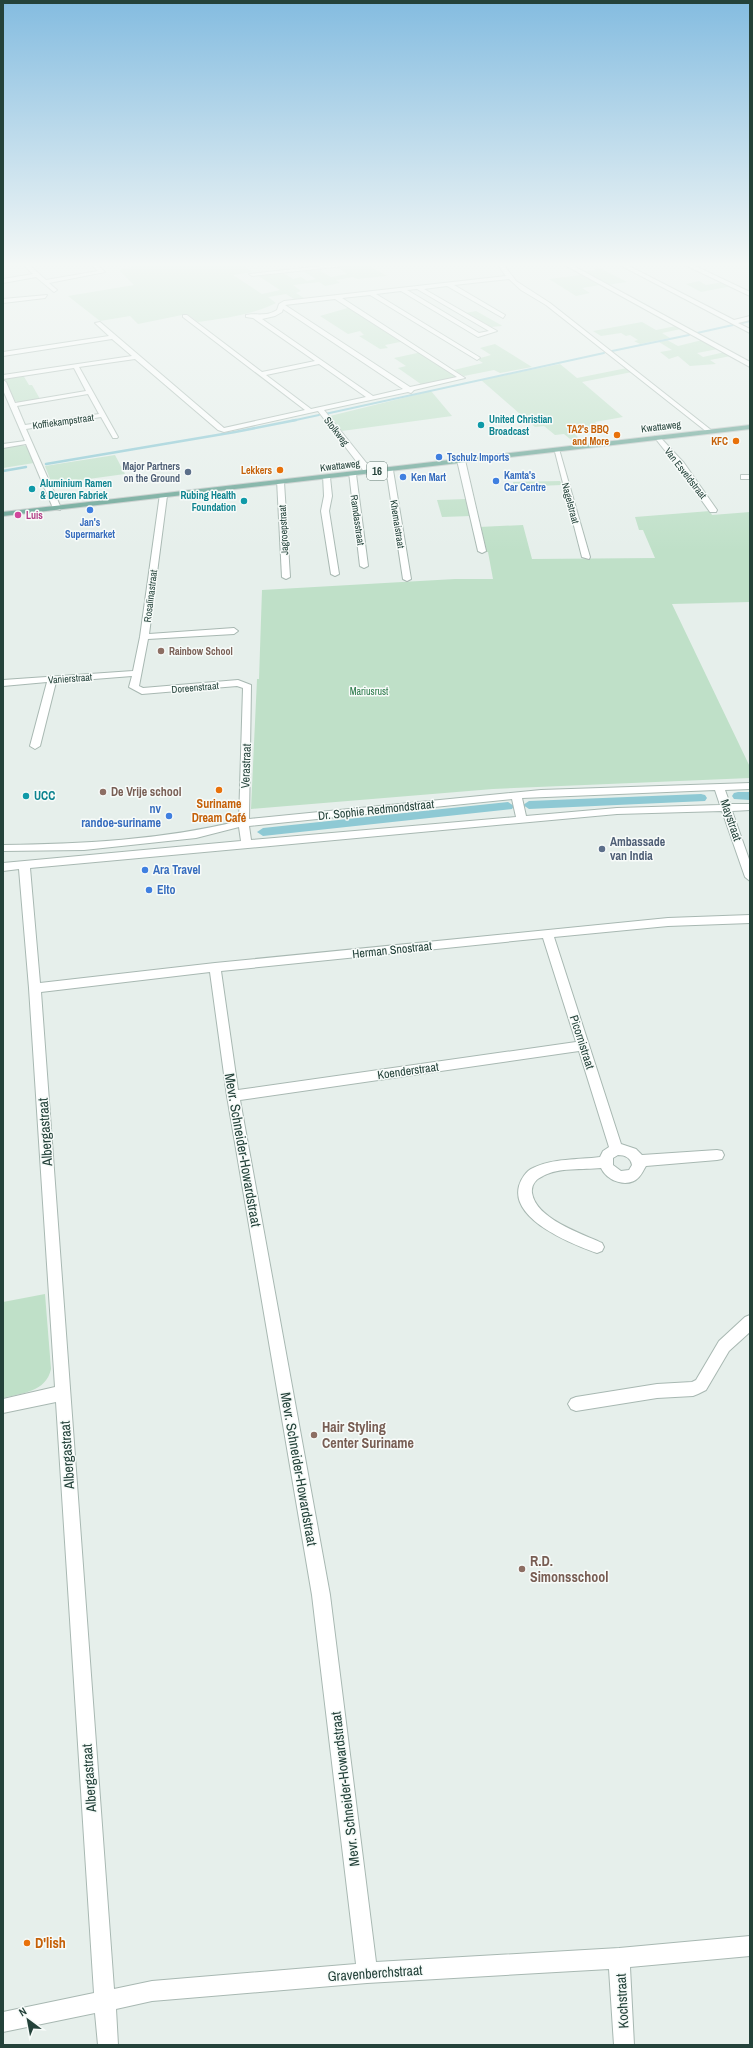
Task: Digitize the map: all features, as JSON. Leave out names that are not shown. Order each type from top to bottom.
[{"type":"main road","name":"Kwattaweg","points":[[3,514],[750,427]]},
{"type":"street","points":[[3,377],[118,360]]},
{"type":"street","points":[[138,360],[220,429],[224,430],[430,387],[461,379],[462,377],[435,360]]},
{"type":"street","points":[[241,360],[310,411]]},
{"type":"street","points":[[317,360],[372,398]]},
{"type":"street","points":[[363,360],[410,391]]},
{"type":"street","points":[[618,360],[709,431]]},
{"type":"street","points":[[740,360],[750,365]]},
{"type":"street","points":[[260,374],[320,362]]},
{"type":"street","points":[[76,366],[104,414],[115,437]]},
{"type":"street","points":[[3,382],[6,394],[14,405],[57,508]]},
{"type":"street","points":[[14,405],[91,392]]},
{"type":"street","name":"Stolkweg","points":[[320,409],[369,472]]},
{"type":"street","name":"Koffiekampstraat","points":[[23,427],[104,414]]},
{"type":"street","name":"Van Esveldstraat","points":[[657,437],[681,465],[713,510]]},
{"type":"street","points":[[3,446],[29,442]]},
{"type":"street","name":"Nagelstraat","points":[[556,449],[586,557]]},
{"type":"street","points":[[461,460],[482,551]]},
{"type":"street","name":"Khemaistraat","points":[[389,470],[407,579]]},
{"type":"street","name":"Ramdasstraat","points":[[352,474],[364,566]]},
{"type":"street","points":[[326,477],[328,496],[325,511],[335,574]]},
{"type":"street","name":"Jagroepstraat","points":[[280,482],[286,577]]},
{"type":"street","name":"Rosalinastraat","points":[[142,691],[134,687],[144,637],[163,496]]},
{"type":"street","points":[[144,637],[234,631]]},
{"type":"street","name":"Vanierstraat","points":[[3,684],[137,673]]},
{"type":"street","points":[[35,746],[52,679]]},
{"type":"street","name":"Doreenstraat","points":[[142,691],[238,683],[248,687]]},
{"type":"street","name":"Verastraat","points":[[246,844],[244,823],[248,687]]},
{"type":"street","name":"Dr. Sophie Redmondstraat","points":[[3,848],[84,847],[196,835],[244,823],[516,795],[750,786]]},
{"type":"street","name":"Maystraat","points":[[719,787],[750,877]]},
{"type":"street","points":[[516,795],[522,819]]},
{"type":"street","name":"Dr. Sophie Redmondstraat","points":[[3,867],[617,811],[750,807]]},
{"type":"street","name":"Albergastraat","points":[[24,865],[35,988],[108,2045]]},
{"type":"street","name":"Herman Snostraat","points":[[35,988],[215,967],[668,922],[750,919]]},
{"type":"street","name":"Picornistraat","points":[[547,934],[616,1149]]},
{"type":"street","name":"Mevr. Schneider-Howardstraat","points":[[215,967],[234,1096],[321,1594],[367,1973]]},
{"type":"street","name":"Koenderstraat","points":[[234,1096],[583,1046]]},
{"type":"street","points":[[616,1149],[628,1150],[632,1153],[639,1161],[638,1170],[630,1176],[625,1177],[614,1175],[607,1167],[605,1162],[608,1154],[616,1149]]},
{"type":"street","points":[[639,1161],[717,1154]]},
{"type":"street","points":[[598,1247],[534,1214],[526,1200],[525,1185],[530,1177],[547,1169],[605,1162]]},
{"type":"street","points":[[576,1404],[657,1391],[693,1389],[701,1385],[724,1346],[750,1322]]},
{"type":"street","points":[[3,1406],[63,1393]]},
{"type":"street","name":"Gravenberchstraat","points":[[3,2022],[152,1991],[367,1973],[619,1958],[750,1946]]},
{"type":"street","name":"Kochstraat","points":[[619,1958],[624,2045]]},
{"type":"green space","points":[[396,360],[434,360],[462,378],[425,387],[398,368],[406,366]]},
{"type":"green space","points":[[478,360],[520,360],[532,367],[500,373],[494,370],[464,376],[454,370],[483,363]]},
{"type":"green space","points":[[682,360],[712,360],[710,360],[716,364],[690,366]]},
{"type":"green space","points":[[560,364],[577,378],[627,368],[632,372],[582,382],[623,417],[595,422],[601,428],[573,432],[583,442],[575,443],[564,434],[555,435],[544,426],[535,427],[481,380]]},
{"type":"green space","points":[[23,375],[29,385],[32,385],[40,399],[20,403],[15,401],[5,379]]},
{"type":"green space","points":[[431,391],[452,416],[342,431],[330,416]]},
{"type":"green space","points":[[20,445],[27,446],[34,463],[3,468],[3,447]]},
{"type":"green space","points":[[115,455],[125,474],[52,484],[45,466]]},
{"type":"green space","points":[[560,481],[562,485],[514,487],[513,482]]},
{"type":"green space","points":[[466,499],[471,516],[442,517],[437,500]]},
{"type":"green space","name":"Mariusrust","points":[[710,511],[712,515],[750,512],[750,602],[672,604],[750,767],[750,778],[493,789],[251,809],[257,679],[259,679],[262,590],[455,579],[493,579],[488,552],[486,552],[479,527],[523,525],[532,559],[655,558],[643,530],[639,530],[635,517]]},
{"type":"green space","points":[[45,1294],[51,1369],[48,1377],[39,1387],[25,1393],[3,1398],[3,1302]]},
{"type":"waterway","points":[[325,414],[574,360]]},
{"type":"waterway","points":[[292,421],[319,415]]},
{"type":"waterway","points":[[292,421],[296,420]]},
{"type":"waterway","points":[[46,464],[292,421]]},
{"type":"waterway","points":[[3,471],[26,467]]},
{"type":"waterway","points":[[738,796],[750,796]]},
{"type":"waterway","points":[[529,805],[701,798]]},
{"type":"waterway","points":[[263,832],[508,806]]},
{"type":"place","name":"United Christian Broadcast","points":[[481,425]]},
{"type":"place","name":"TA2's BBQ and More","points":[[617,435]]},
{"type":"place","name":"KFC","points":[[736,441]]},
{"type":"place","name":"Tschulz Imports","points":[[439,457]]},
{"type":"place","name":"Lekkers","points":[[280,470]]},
{"type":"place","name":"Major Partners on the Ground","points":[[188,472]]},
{"type":"place","name":"Ken Mart","points":[[403,477]]},
{"type":"place","name":"Kamta's Car Centre","points":[[496,481]]},
{"type":"place","name":"Aluminium Ramen & Deuren Fabriek","points":[[32,489]]},
{"type":"place","name":"Rubing Health Foundation","points":[[244,501]]},
{"type":"place","name":"Jan's Supermarket","points":[[90,510]]},
{"type":"place","name":"Luis","points":[[18,515]]},
{"type":"place","name":"Rainbow School","points":[[161,651]]},
{"type":"place","name":"Suriname Dream Café","points":[[219,790]]},
{"type":"place","name":"De Vrije school","points":[[103,792]]},
{"type":"place","name":"UCC","points":[[26,796]]},
{"type":"place","name":"nv randoe-suriname","points":[[169,816]]},
{"type":"place","name":"Ambassade van India","points":[[602,849]]},
{"type":"place","name":"Ara Travel","points":[[145,870]]},
{"type":"place","name":"Elto","points":[[149,890]]},
{"type":"place","name":"Hair Styling Center Suriname","points":[[314,1435]]},
{"type":"place","name":"R.D. Simonsschool","points":[[522,1569]]},
{"type":"place","name":"D'lish","points":[[27,1943]]}]
